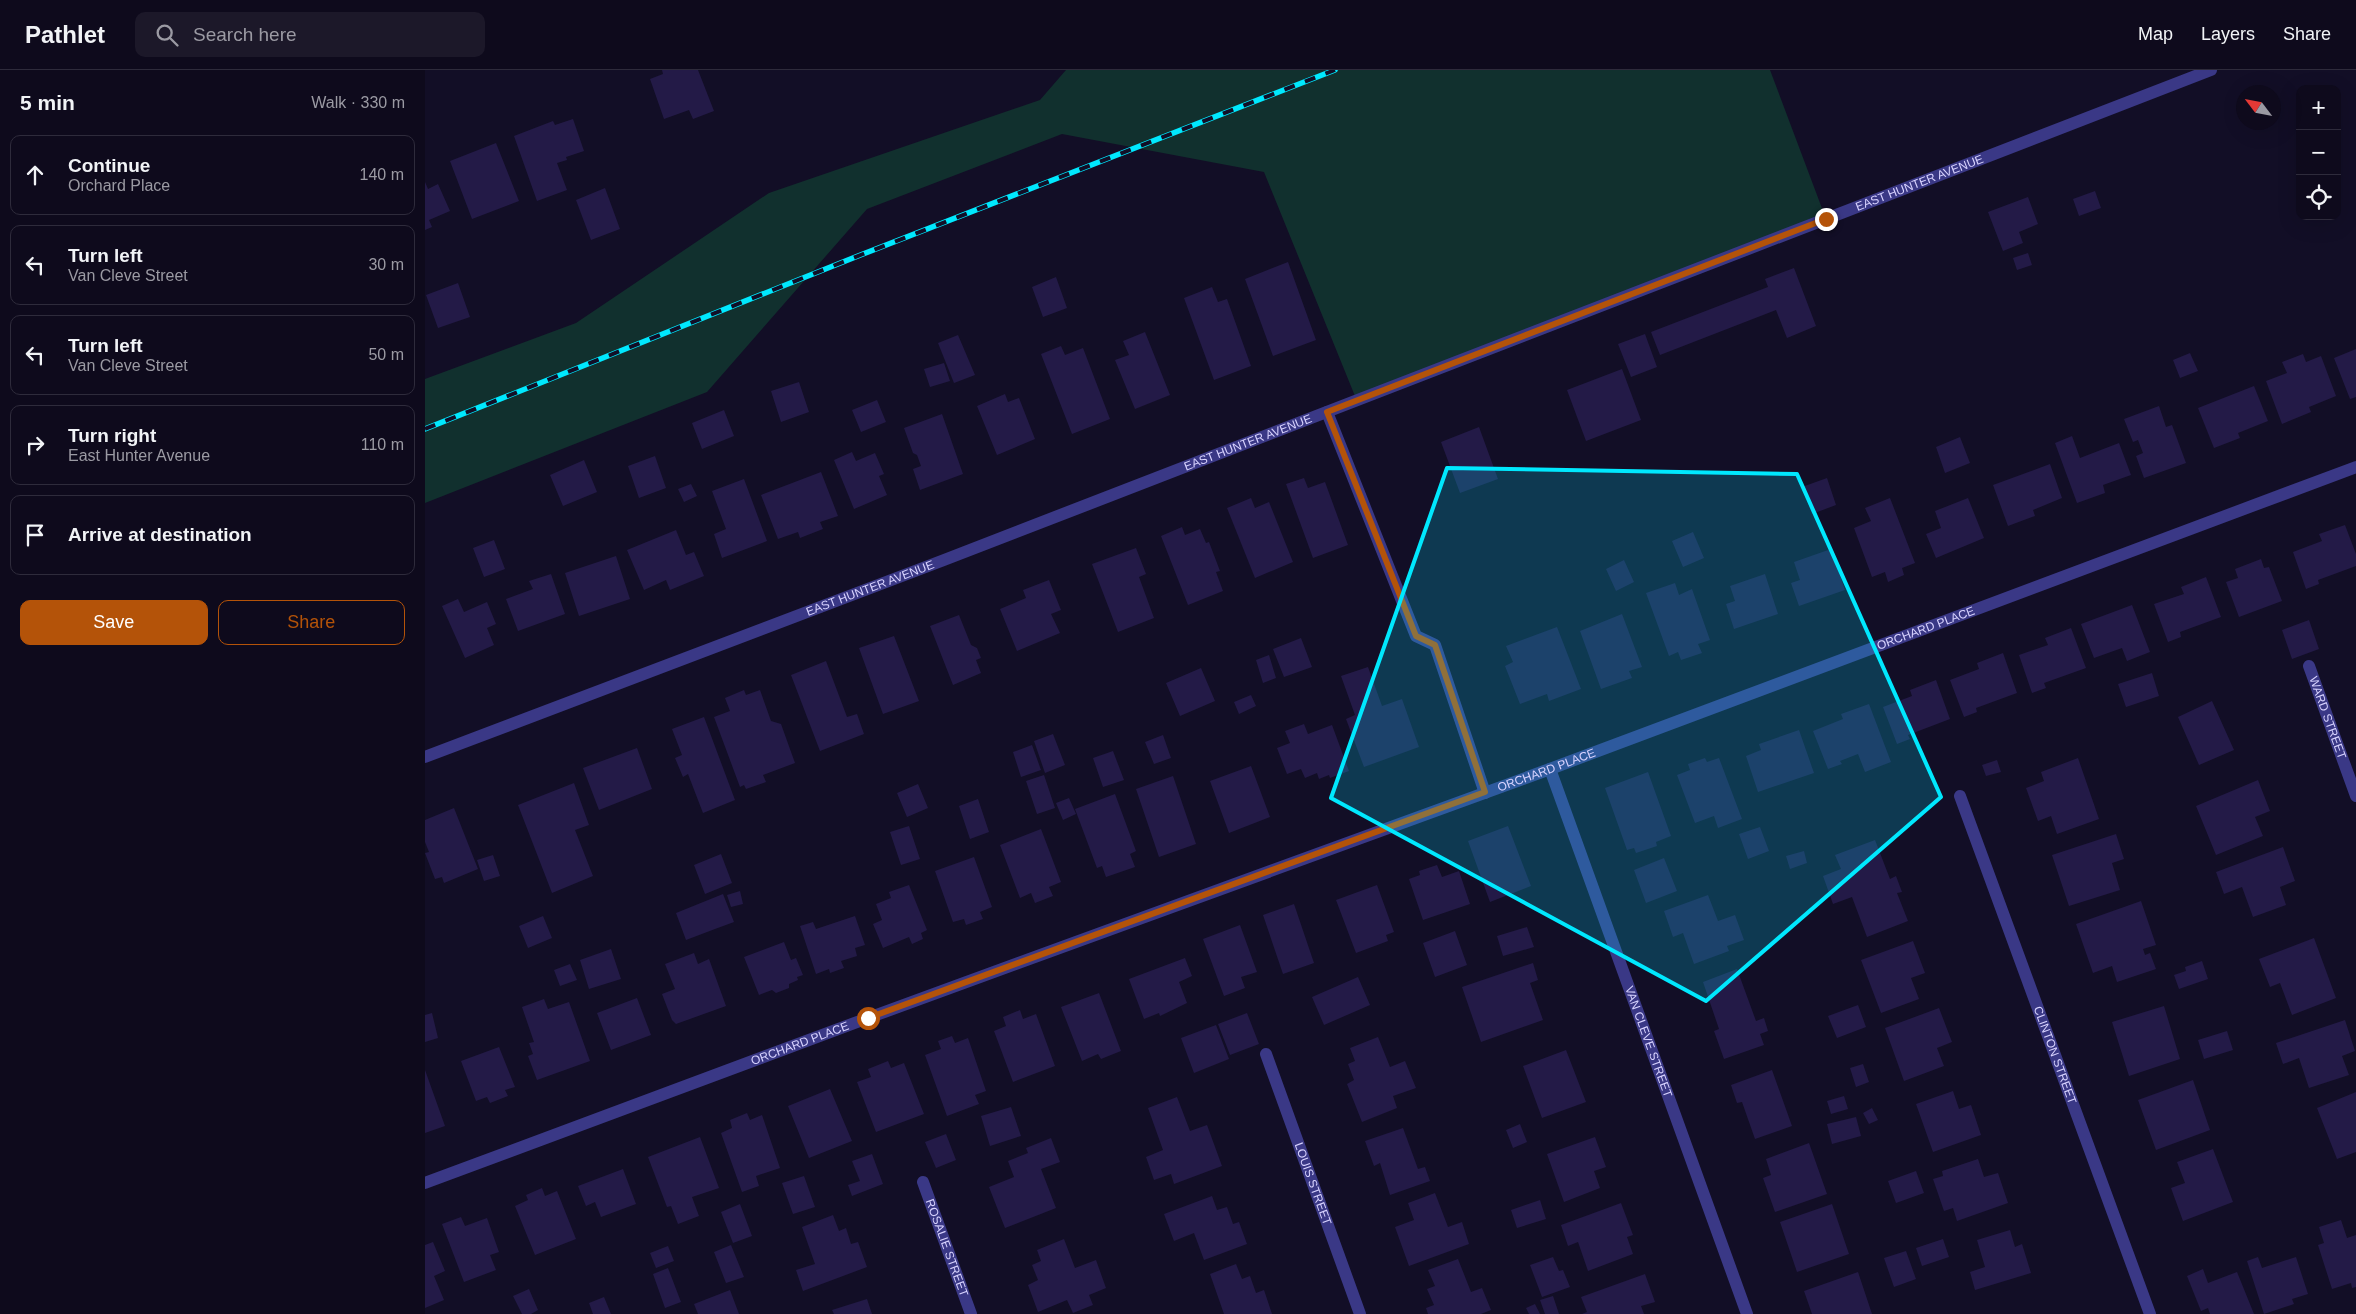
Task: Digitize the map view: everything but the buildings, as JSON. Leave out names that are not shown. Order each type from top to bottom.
[{"type":"street","name":"EAST HUNTER AVENUE","points":[[425,757],[935,564],[2211,70]]},
{"type":"street","points":[[1327,412],[1416,636],[1435,645],[1485,792]]},
{"type":"street","name":"ORCHARD PLACE","points":[[425,1183],[868,1018],[1550,769],[2356,467]]},
{"type":"street","name":"WARD STREET","points":[[2309,666],[2356,796]]},
{"type":"street","name":"VAN CLEVE STREET","points":[[1550,769],[1747,1314]]},
{"type":"street","name":"CLINTON STREET","points":[[1960,796],[2150,1314]]},
{"type":"street","name":"LOUIS STREET","points":[[1266,1054],[1360,1314]]},
{"type":"street","name":"ROSALIE STREET","points":[[923,1182],[971,1314]]},
{"type":"highlighted area","points":[[1447,468],[1797,474],[1941,797],[1706,1001],[1331,798]]},
{"type":"green space","points":[[1066,70],[1770,70],[1826,219],[1357,401],[1264,172],[1062,134],[867,209],[707,392],[425,503],[425,379],[576,323],[769,193],[1040,100]]},
{"type":"railway","points":[[425,429],[863,254],[1335,70]]},
{"type":"route","points":[[868,1018],[1485,792],[1435,645],[1416,636],[1327,412],[1826,219]]}]
